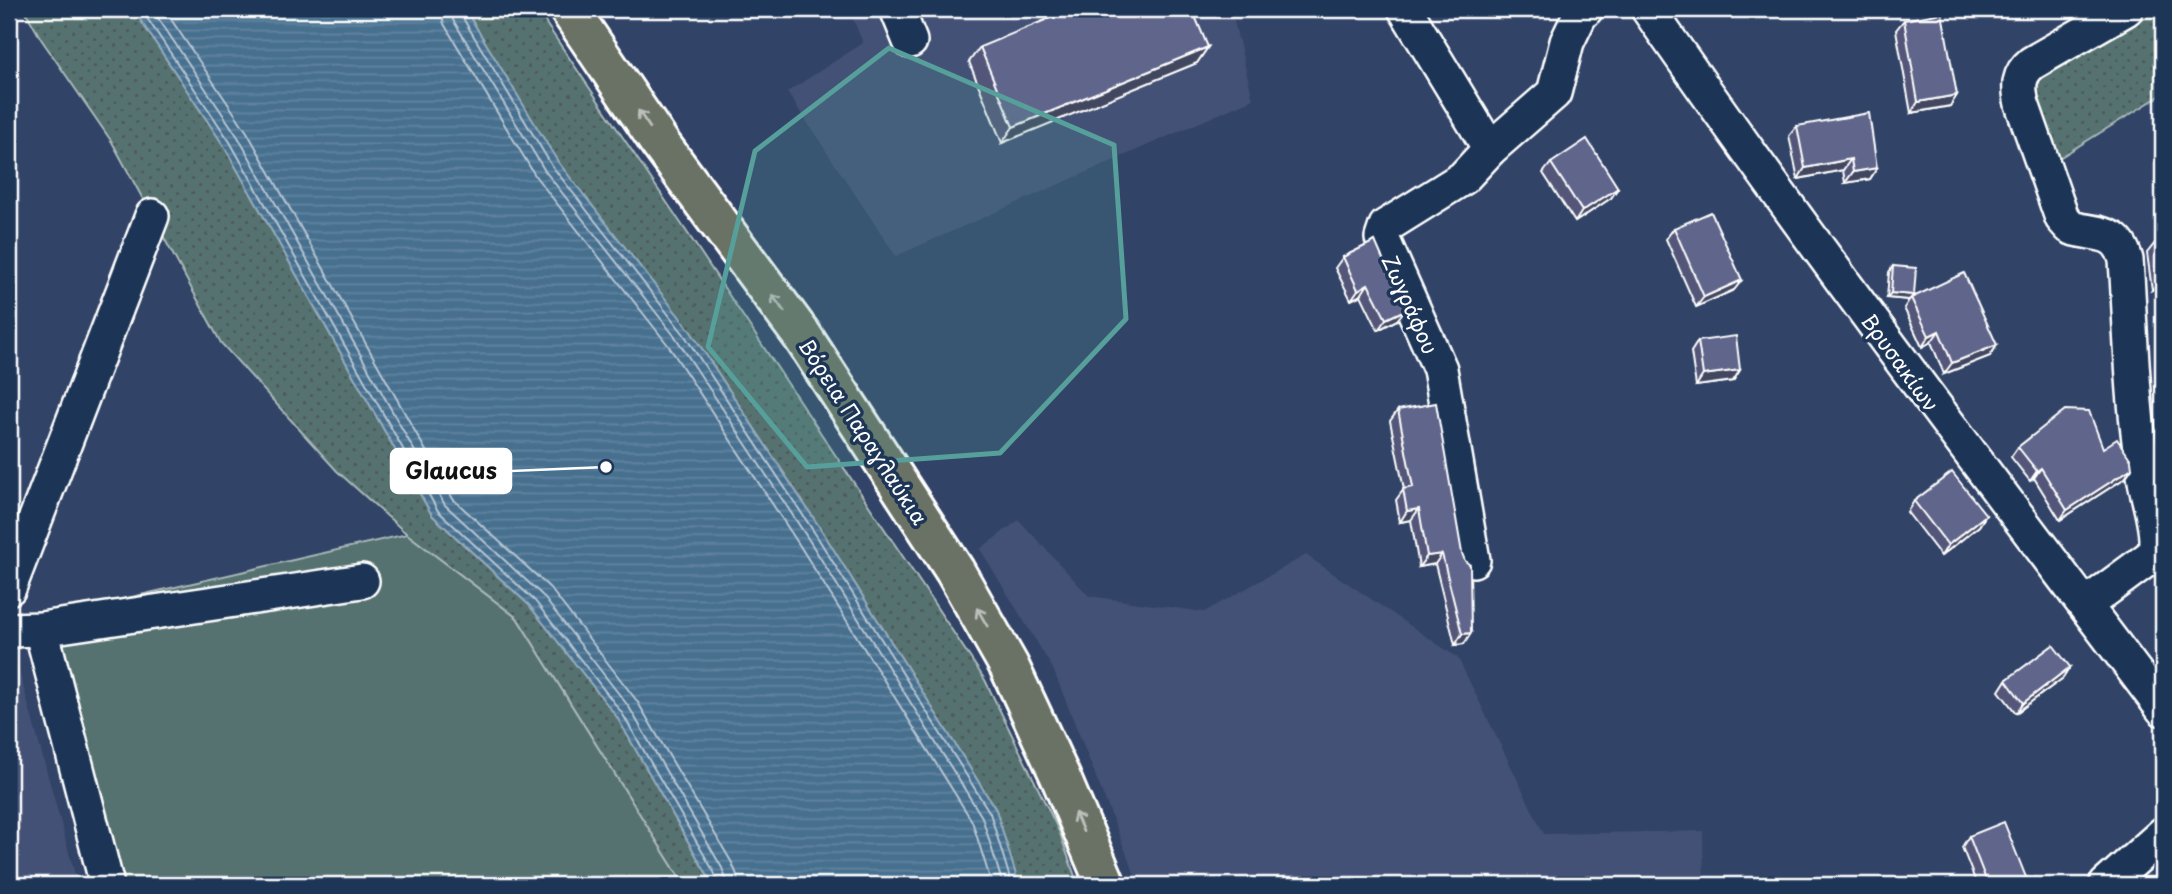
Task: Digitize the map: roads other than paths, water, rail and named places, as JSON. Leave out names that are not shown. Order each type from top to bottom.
[{"type":"main road","name":"Βόρεια Παραγλαύκια","points":[[569,9],[659,142],[803,337],[955,571],[1009,666],[1106,885]]},
{"type":"street","points":[[897,9],[910,41]]},
{"type":"street","points":[[1405,9],[1490,149]]},
{"type":"street","name":"Ζωγράφου","points":[[1473,560],[1440,369],[1382,239],[1386,226],[1462,178],[1490,149],[1554,93],[1567,42],[1580,15],[1586,9]]},
{"type":"street","name":"Βρυσακίων","points":[[1648,9],[1741,144],[1832,268],[2163,709]]},
{"type":"street","points":[[2085,605],[2153,555],[2157,544],[2138,426],[2126,260],[2123,250],[2113,237],[2075,229],[2062,218],[2022,104],[2019,85],[2023,71],[2032,63],[2126,9]]},
{"type":"street","points":[[9,588],[152,216]]},
{"type":"street","points":[[9,631],[41,629],[362,581]]},
{"type":"street","points":[[41,629],[107,885]]},
{"type":"street","points":[[2106,885],[2163,834]]},
{"type":"water","points":[[133,9],[465,9],[558,162],[689,329],[822,531],[996,810],[1019,885],[713,885],[617,717],[529,605],[432,515],[224,146]]},
{"type":"place","name":"Glaucus","points":[[606,467]]}]
